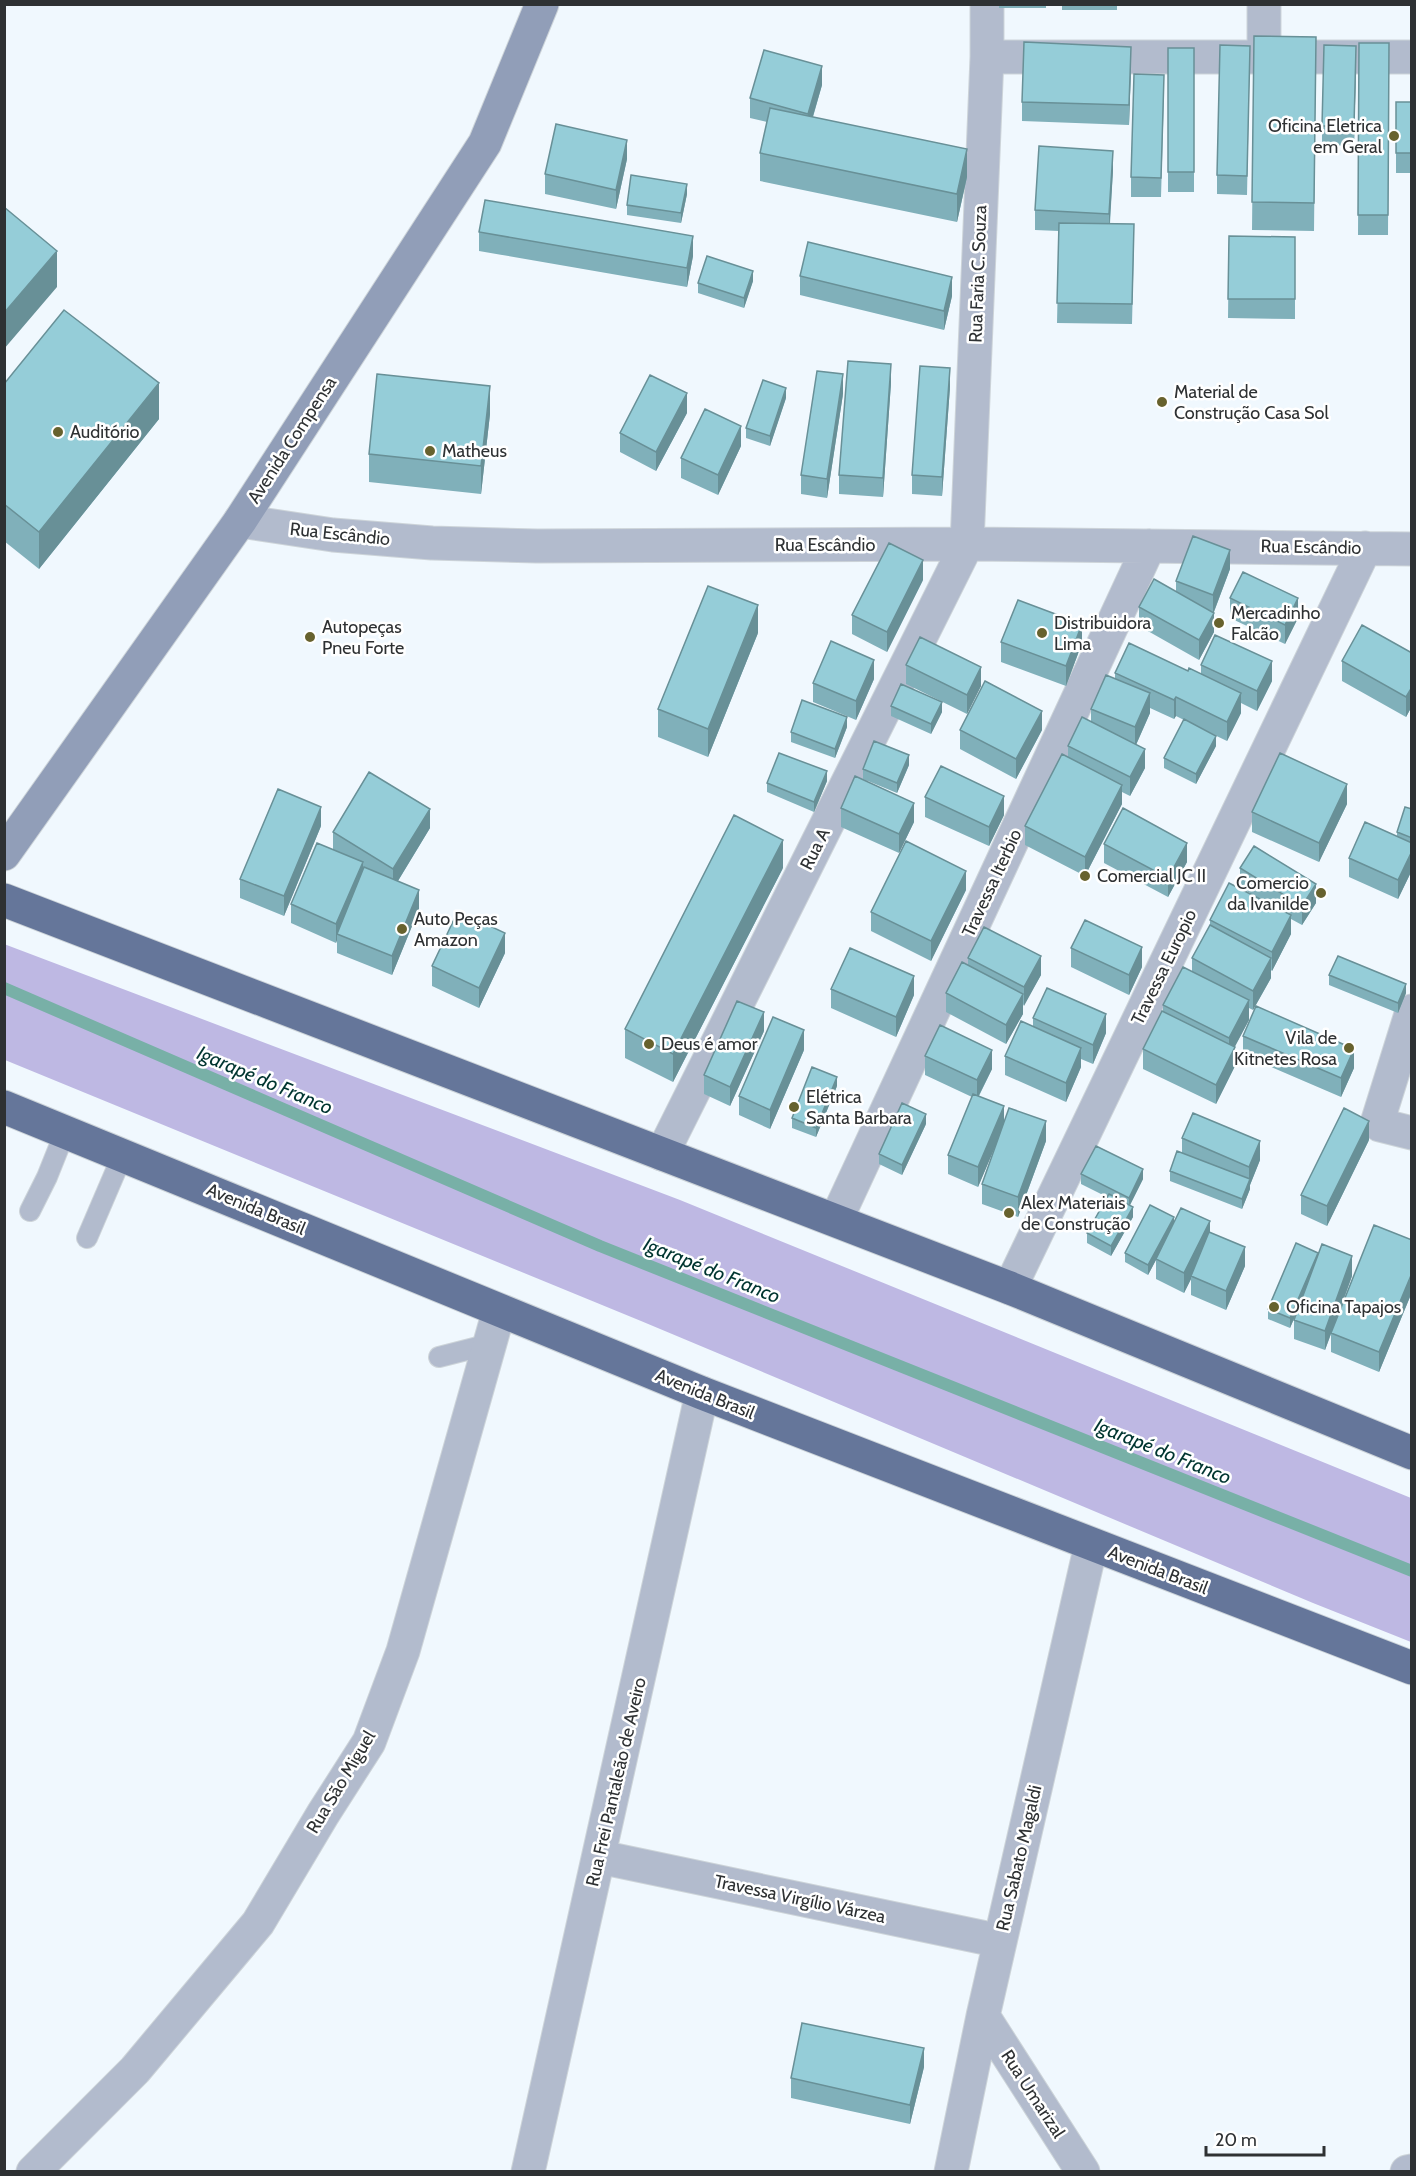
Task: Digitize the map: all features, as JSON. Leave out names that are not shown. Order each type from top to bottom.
[{"type":"highway","points":[[4,900],[1010,1288],[1412,1453]]},
{"type":"highway","name":"Avenida Brasil","points":[[4,1107],[702,1393],[1412,1668]]},
{"type":"street","name":"Avenida Compensa","points":[[4,854],[240,522],[485,143],[542,4]]},
{"type":"street","name":"Rua Faria C. Souza","points":[[967,544],[987,57],[987,4]]},
{"type":"street","points":[[1264,4],[1264,56]]},
{"type":"street","points":[[987,57],[1412,57]]},
{"type":"street","name":"Rua Escândio","points":[[240,522],[333,535],[432,543],[514,546],[967,544],[1412,549]]},
{"type":"street","name":"Rua A","points":[[662,1154],[967,544]]},
{"type":"street","name":"Travessa Iterbio","points":[[836,1220],[1149,546]]},
{"type":"street","name":"Travessa Europio","points":[[1010,1288],[1365,548]]},
{"type":"street","points":[[1412,1011],[1378,1123],[1412,1133]]},
{"type":"street","name":"Rua São Miguel","points":[[33,2172],[135,2070],[258,1923],[369,1742],[403,1651],[499,1311]]},
{"type":"street","name":"Rua Frei Pantaleão de Aveiro","points":[[528,2172],[702,1393]]},
{"type":"street","name":"Rua Sabato Magaldi","points":[[951,2172],[983,2016],[1091,1545]]},
{"type":"street","name":"Travessa Virgílio Várzea","points":[[600,1857],[1000,1941]]},
{"type":"street","name":"Rua Umarizal","points":[[983,2016],[1083,2172]]},
{"type":"street","points":[[1407,2172],[1412,2171]]},
{"type":"lane","points":[[30,1211],[66,1132]]},
{"type":"lane","points":[[87,1238],[123,1154]]},
{"type":"lane","points":[[439,1357],[490,1344]]},
{"type":"shaded area","points":[[4,944],[680,1200],[1411,1498],[1411,1642],[641,1321],[5,1060]]},
{"type":"building","points":[[1254,36],[1316,37],[1314,203],[1252,202]]},
{"type":"building","points":[[1024,42],[1131,47],[1129,105],[1022,102]]},
{"type":"building","points":[[1359,43],[1389,43],[1388,215],[1358,215]]},
{"type":"building","points":[[1220,45],[1250,46],[1247,176],[1217,175]]},
{"type":"building","points":[[1324,45],[1356,46],[1354,126],[1322,126]]},
{"type":"building","points":[[1168,48],[1194,48],[1194,172],[1168,172]]},
{"type":"building","points":[[764,50],[822,66],[808,114],[750,98]]},
{"type":"building","points":[[1134,74],[1164,75],[1161,178],[1131,177]]},
{"type":"building","points":[[1396,102],[1412,102],[1412,153],[1396,153]]},
{"type":"building","points":[[770,108],[967,149],[957,194],[760,153]]},
{"type":"building","points":[[556,124],[627,140],[616,190],[545,174]]},
{"type":"building","points":[[1039,146],[1113,151],[1109,214],[1035,210]]},
{"type":"building","points":[[631,175],[687,184],[681,213],[627,205]]},
{"type":"building","points":[[485,200],[693,236],[687,268],[479,232]]},
{"type":"building","points":[[4,207],[57,251],[4,313]]},
{"type":"building","points":[[1059,223],[1134,224],[1132,304],[1057,303]]},
{"type":"building","points":[[1229,236],[1295,237],[1295,299],[1228,299]]},
{"type":"building","points":[[808,242],[952,277],[944,311],[800,276]]},
{"type":"building","points":[[707,256],[753,271],[744,298],[698,283]]},
{"type":"building","points":[[64,310],[159,383],[39,532],[4,504],[4,384]]},
{"type":"building","points":[[848,361],[891,364],[883,478],[839,475]]},
{"type":"building","points":[[920,366],[950,368],[942,477],[912,475]]},
{"type":"building","points":[[817,371],[843,374],[827,479],[801,475]]},
{"type":"building","points":[[377,374],[490,386],[481,466],[369,454]]},
{"type":"building","points":[[650,375],[687,393],[656,452],[620,433]]},
{"type":"building","points":[[763,380],[786,388],[770,436],[746,428]]},
{"type":"building","points":[[705,409],[741,426],[718,475],[681,458]]},
{"type":"building","points":[[1193,536],[1230,550],[1213,595],[1176,581]]},
{"type":"building","points":[[889,543],[923,560],[887,632],[852,615]]},
{"type":"building","points":[[1243,572],[1298,598],[1285,625],[1230,598]]},
{"type":"building","points":[[1154,579],[1214,613],[1199,640],[1139,607]]},
{"type":"building","points":[[708,586],[758,605],[708,729],[658,709]]},
{"type":"building","points":[[1018,600],[1082,624],[1066,666],[1001,642]]},
{"type":"building","points":[[1362,625],[1412,653],[1412,687],[1406,697],[1342,661]]},
{"type":"building","points":[[1215,635],[1272,661],[1257,691],[1201,665]]},
{"type":"building","points":[[920,637],[981,667],[967,695],[906,665]]},
{"type":"building","points":[[831,641],[874,660],[856,701],[813,683]]},
{"type":"building","points":[[1129,643],[1241,693],[1227,722],[1176,697],[1174,700],[1115,673]]},
{"type":"building","points":[[1106,675],[1150,693],[1135,727],[1091,709]]},
{"type":"building","points":[[985,681],[1042,711],[1016,759],[960,730]]},
{"type":"building","points":[[901,684],[942,702],[931,724],[891,706]]},
{"type":"building","points":[[802,700],[847,717],[835,749],[791,732]]},
{"type":"building","points":[[1082,717],[1145,749],[1130,777],[1068,746]]},
{"type":"building","points":[[1184,719],[1216,736],[1196,774],[1164,758]]},
{"type":"building","points":[[874,741],[909,755],[897,783],[863,769]]},
{"type":"building","points":[[779,753],[827,771],[814,802],[767,783]]},
{"type":"building","points":[[1280,753],[1347,784],[1319,843],[1252,812]]},
{"type":"building","points":[[1062,754],[1122,785],[1085,857],[1025,826]]},
{"type":"building","points":[[941,766],[1004,796],[989,827],[925,797]]},
{"type":"building","points":[[369,772],[430,809],[393,869],[333,832]]},
{"type":"building","points":[[855,776],[914,803],[899,834],[841,808]]},
{"type":"building","points":[[278,789],[321,807],[284,896],[240,879]]},
{"type":"building","points":[[1405,807],[1412,809],[1412,838],[1397,832]]},
{"type":"building","points":[[1123,808],[1187,843],[1168,878],[1104,844]]},
{"type":"building","points":[[734,815],[783,840],[673,1054],[625,1029]]},
{"type":"building","points":[[1365,822],[1412,843],[1412,851],[1398,880],[1349,858]]},
{"type":"building","points":[[906,841],[966,871],[931,941],[871,912]]},
{"type":"building","points":[[317,843],[363,862],[336,924],[291,904]]},
{"type":"building","points":[[1254,846],[1316,884],[1302,906],[1240,868]]},
{"type":"building","points":[[364,867],[419,890],[392,956],[337,934]]},
{"type":"building","points":[[1229,883],[1291,915],[1272,952],[1210,920]]},
{"type":"building","points":[[458,911],[505,933],[479,988],[432,966]]},
{"type":"building","points":[[1085,920],[1142,947],[1129,975],[1071,948]]},
{"type":"building","points":[[1210,925],[1271,958],[1253,991],[1192,958]]},
{"type":"building","points":[[984,927],[1041,956],[1024,987],[968,958]]},
{"type":"building","points":[[850,948],[914,976],[896,1017],[831,989]]},
{"type":"building","points":[[1338,956],[1406,984],[1398,1003],[1329,975]]},
{"type":"building","points":[[962,962],[1023,994],[1006,1025],[946,993]]},
{"type":"building","points":[[1183,967],[1249,1000],[1229,1038],[1163,1005]]},
{"type":"building","points":[[1047,988],[1106,1014],[1093,1045],[1033,1018]]},
{"type":"building","points":[[737,1001],[764,1012],[730,1087],[704,1075]]},
{"type":"building","points":[[1256,1006],[1354,1049],[1341,1078],[1243,1036]]},
{"type":"building","points":[[1162,1011],[1235,1047],[1216,1085],[1143,1049]]},
{"type":"building","points":[[773,1017],[804,1030],[770,1110],[739,1096]]},
{"type":"building","points":[[1021,1021],[1081,1048],[1066,1083],[1005,1056]]},
{"type":"building","points":[[940,1025],[992,1050],[977,1080],[925,1056]]},
{"type":"building","points":[[812,1067],[837,1077],[816,1128],[792,1118]]},
{"type":"building","points":[[973,1094],[1004,1106],[978,1167],[948,1155]]},
{"type":"building","points":[[902,1103],[926,1114],[902,1165],[879,1154]]},
{"type":"building","points":[[1009,1108],[1046,1121],[1018,1197],[982,1184]]},
{"type":"building","points":[[1344,1108],[1369,1121],[1327,1206],[1301,1195]]},
{"type":"building","points":[[1193,1113],[1260,1141],[1249,1167],[1182,1138]]},
{"type":"building","points":[[1096,1146],[1143,1169],[1129,1198],[1081,1174]]},
{"type":"building","points":[[1177,1151],[1250,1179],[1242,1199],[1170,1171]]},
{"type":"building","points":[[1109,1194],[1133,1207],[1111,1246],[1087,1233]]},
{"type":"building","points":[[1150,1205],[1174,1217],[1148,1265],[1125,1253]]},
{"type":"building","points":[[1181,1208],[1210,1221],[1184,1273],[1156,1259]]},
{"type":"building","points":[[1374,1225],[1412,1240],[1412,1273],[1379,1352],[1331,1333]]},
{"type":"building","points":[[1209,1232],[1245,1247],[1226,1291],[1191,1276]]},
{"type":"building","points":[[1296,1243],[1318,1253],[1290,1318],[1268,1309]]},
{"type":"building","points":[[1322,1244],[1352,1256],[1325,1331],[1294,1320]]},
{"type":"building","points":[[802,2023],[924,2048],[910,2105],[791,2078]]},
{"type":"waterway","name":"Igarapé do Franco","points":[[4,988],[600,1246],[1412,1571]]},
{"type":"place","name":"Oficina Eletrica em Geral","points":[[1394,136]]},
{"type":"place","name":"Material de Construção Casa Sol","points":[[1162,402]]},
{"type":"place","name":"Auditório","points":[[58,432]]},
{"type":"place","name":"Matheus","points":[[430,451]]},
{"type":"place","name":"Mercadinho Falcão","points":[[1219,623]]},
{"type":"place","name":"Distribuidora Lima","points":[[1042,633]]},
{"type":"place","name":"Autopeças Pneu Forte","points":[[310,637]]},
{"type":"place","name":"Comercial JC II","points":[[1085,876]]},
{"type":"place","name":"Comercio da Ivanilde","points":[[1321,893]]},
{"type":"place","name":"Auto Peças Amazon","points":[[402,929]]},
{"type":"place","name":"Deus é amor","points":[[649,1044]]},
{"type":"place","name":"Vila de Kitnetes Rosa","points":[[1349,1048]]},
{"type":"place","name":"Elétrica Santa Barbara","points":[[794,1107]]},
{"type":"place","name":"Alex Materiais de Construção","points":[[1009,1213]]},
{"type":"place","name":"Oficina Tapajos","points":[[1274,1307]]}]
